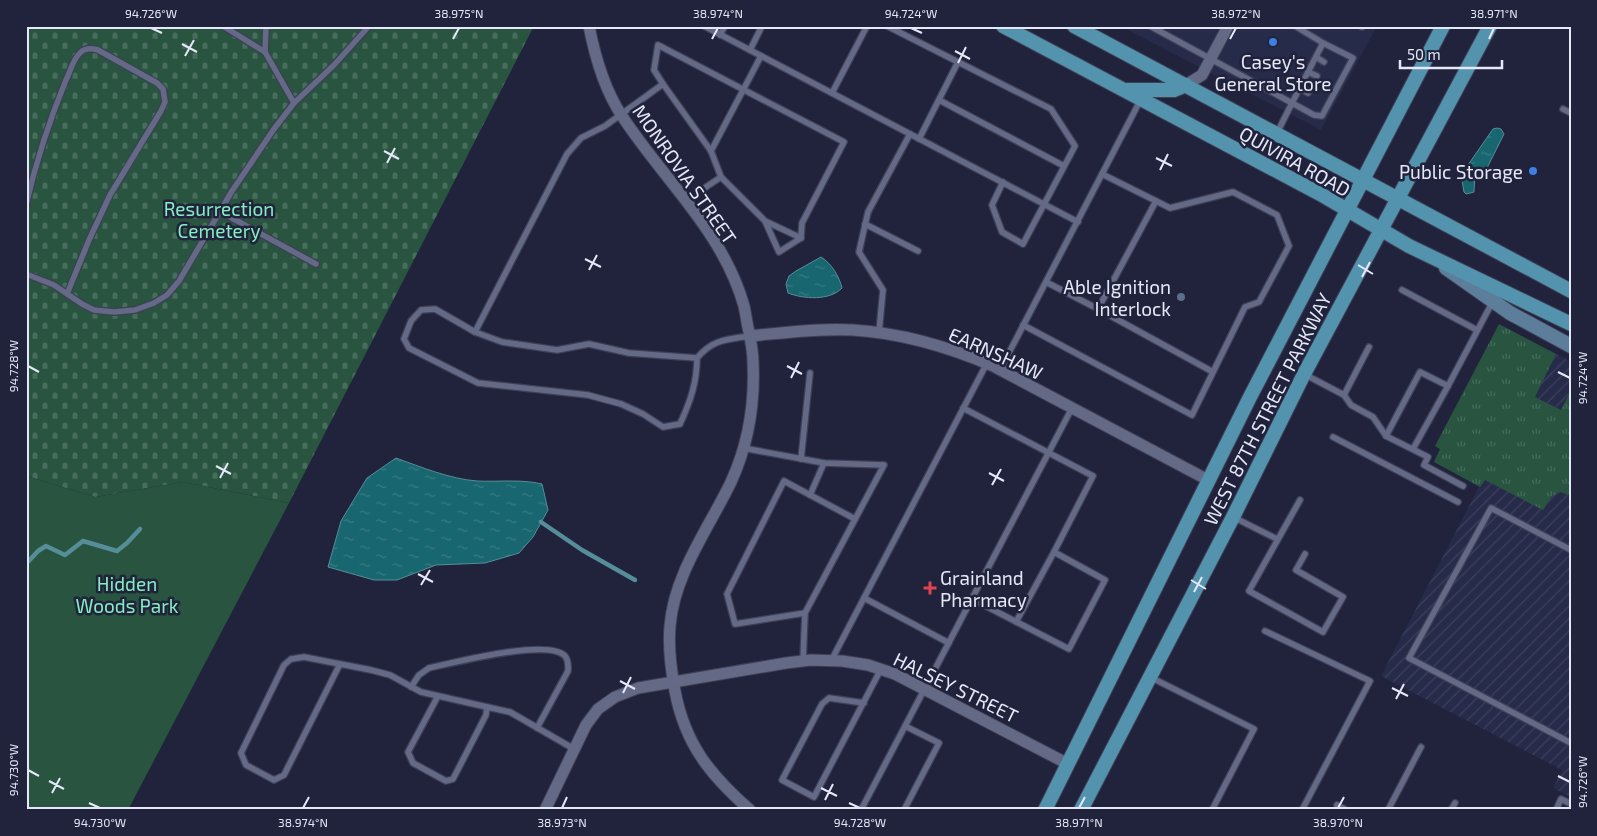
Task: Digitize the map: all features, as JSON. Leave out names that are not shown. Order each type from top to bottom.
[{"type":"main road","name":"QUIVIRA ROAD","points":[[1003,26],[1125,90],[1427,255],[1571,324]]},
{"type":"main road","name":"QUIVIRA ROAD","points":[[1074,26],[1571,291]]},
{"type":"main road","name":"WEST 87TH STREET PARKWAY","points":[[1045,810],[1208,480],[1346,210],[1363,181],[1443,26]]},
{"type":"main road","name":"WEST 87TH STREET PARKWAY","points":[[1080,810],[1233,517],[1304,374],[1490,26]]},
{"type":"main road","points":[[1125,90],[1174,90],[1186,85]]},
{"type":"main road","points":[[1427,255],[1510,313],[1571,346]]},
{"type":"street","name":"MONROVIA STREET","points":[[589,26],[594,52],[604,81],[621,115],[687,202],[716,244],[732,273],[744,306],[753,360],[753,388],[749,423],[732,480],[689,563],[676,597],[669,642],[680,714],[690,739],[703,760],[727,790],[750,810]]},
{"type":"street","points":[[1186,85],[1202,74],[1228,26]]},
{"type":"street","name":"EARNSHAW","points":[[749,336],[814,330],[851,330],[879,332],[924,341],[987,363],[1208,480]]},
{"type":"street","name":"HALSEY STREET","points":[[545,810],[586,725],[598,709],[615,697],[638,688],[803,661],[830,661],[868,665],[895,674],[1068,764]]},
{"type":"lane","points":[[223,26],[265,52],[294,103]]},
{"type":"lane","points":[[265,52],[266,26]]},
{"type":"lane","points":[[26,274],[54,285],[94,310],[114,312],[135,310],[154,303],[167,295],[179,281],[219,211],[252,160],[294,103],[334,65],[368,26]]},
{"type":"lane","points":[[704,26],[1078,222]]},
{"type":"lane","points":[[720,35],[725,26]]},
{"type":"lane","points":[[750,50],[762,26]]},
{"type":"lane","points":[[832,93],[867,26]]},
{"type":"lane","points":[[888,26],[1051,109],[1075,146],[1023,244],[1002,232],[992,204],[1003,182]]},
{"type":"lane","points":[[1150,26],[1314,115],[1322,116],[1327,102],[1343,72],[1353,58],[1323,43],[1296,26]]},
{"type":"lane","points":[[1276,134],[1323,43]]},
{"type":"lane","points":[[658,45],[844,142],[802,222],[801,238],[765,221],[721,177],[711,151],[654,70],[658,45]]},
{"type":"lane","points":[[26,205],[42,146],[57,102],[74,62],[82,51],[90,48],[98,50],[156,83],[163,89],[165,102],[161,111],[110,194],[67,294]]},
{"type":"lane","points":[[711,151],[761,56]]},
{"type":"lane","points":[[1316,57],[1324,62]]},
{"type":"lane","points":[[919,138],[958,62]]},
{"type":"lane","points":[[1308,72],[1316,76]]},
{"type":"lane","points":[[475,332],[567,154],[581,138],[621,115],[663,84]]},
{"type":"lane","points":[[1300,88],[1308,93]]},
{"type":"lane","points":[[1000,370],[1141,99]]},
{"type":"lane","points":[[939,100],[1064,166]]},
{"type":"lane","points":[[1563,109],[1571,113]]},
{"type":"lane","points":[[879,332],[883,290],[859,252],[868,212],[910,134]]},
{"type":"lane","points":[[1023,325],[1192,415],[1245,306],[1259,302],[1289,246],[1277,215],[1232,192],[1170,208],[1102,174]]},
{"type":"lane","points":[[687,202],[721,177]]},
{"type":"lane","points":[[1098,309],[1156,201]]},
{"type":"lane","points":[[219,211],[316,264]]},
{"type":"lane","points":[[765,221],[779,252],[801,238]]},
{"type":"lane","points":[[865,224],[918,251]]},
{"type":"lane","points":[[1046,282],[1213,372]]},
{"type":"lane","points":[[1402,290],[1477,330]]},
{"type":"lane","points":[[1413,450],[1493,301]]},
{"type":"lane","points":[[697,358],[629,353],[589,344],[557,350],[502,342],[475,332],[435,309],[422,310],[411,320],[404,339],[409,348],[478,383],[588,395],[621,404],[643,414],[663,428],[680,424],[690,401],[697,377],[697,358],[706,348],[720,341],[749,336]]},
{"type":"lane","points":[[1344,395],[1369,347]]},
{"type":"lane","points":[[830,661],[987,363]]},
{"type":"lane","points":[[1386,436],[1420,372],[1448,386]]},
{"type":"lane","points":[[801,459],[810,373]]},
{"type":"lane","points":[[1304,374],[1344,395],[1350,405],[1373,417],[1386,436],[1428,457],[1424,465],[1463,486]]},
{"type":"lane","points":[[964,408],[1093,476],[1016,622]]},
{"type":"lane","points":[[861,810],[1072,408]]},
{"type":"lane","points":[[1333,437],[1458,502]]},
{"type":"lane","points":[[743,448],[824,463],[884,465],[805,614],[803,661]]},
{"type":"lane","points":[[810,495],[824,463]]},
{"type":"lane","points":[[805,614],[735,624],[727,594],[784,481],[855,519]]},
{"type":"lane","points":[[1300,500],[1249,591],[1323,632],[1343,597],[1296,570],[1305,554]]},
{"type":"lane","points":[[1571,550],[1490,508],[1409,658],[1571,743]]},
{"type":"lane","points":[[1233,517],[1277,539]]},
{"type":"lane","points":[[972,599],[1069,648],[1105,580],[1054,552]]},
{"type":"lane","points":[[864,598],[949,643]]},
{"type":"lane","points":[[1265,631],[1370,681],[1302,810]]},
{"type":"lane","points":[[411,687],[419,675],[429,668],[518,650],[540,649],[557,652],[565,656],[568,663],[568,671],[537,728]]},
{"type":"lane","points":[[340,664],[284,775],[274,780],[246,765],[242,753],[284,665],[291,660],[304,657],[340,664],[390,676],[421,692],[510,712],[574,749]]},
{"type":"lane","points":[[864,703],[829,698],[822,704],[782,780],[814,797],[864,703],[881,670]]},
{"type":"lane","points":[[1150,677],[1254,729],[1212,810]]},
{"type":"lane","points":[[438,696],[408,752],[413,764],[446,781],[453,779],[486,716],[487,707]]},
{"type":"lane","points":[[904,810],[939,744],[905,726]]},
{"type":"lane","points":[[1388,810],[1421,747]]},
{"type":"lane","points":[[1556,810],[1561,799],[1571,804]]},
{"type":"lane","points":[[1452,810],[1455,802]]},
{"type":"lane","points":[[1337,805],[1346,810]]},
{"type":"shaded area","points":[[1120,26],[1377,26],[1321,130]]},
{"type":"shaded area","points":[[1550,350],[1571,362],[1571,797],[1553,788],[1562,770],[1381,676]]},
{"type":"green space","name":"Resurrection Cemetery","points":[[26,26],[534,26],[289,503],[183,482],[95,497],[26,476]]},
{"type":"green space","points":[[1499,324],[1556,354],[1535,397],[1561,410],[1571,393],[1571,496],[1560,492],[1552,496],[1543,510],[1485,480],[1480,487],[1434,462],[1440,449],[1435,446]]},
{"type":"green space","name":"Hidden Woods Park","points":[[26,476],[95,497],[183,482],[289,503],[128,810],[26,810]]},
{"type":"water","points":[[1493,129],[1501,129],[1504,134],[1487,168],[1477,170],[1475,173],[1474,192],[1466,194],[1461,175]]},
{"type":"water","points":[[821,257],[835,271],[842,288],[831,295],[816,298],[801,297],[788,293],[786,284],[789,276]]},
{"type":"water","points":[[396,458],[436,472],[467,480],[542,484],[548,510],[533,537],[519,553],[485,563],[436,565],[397,580],[374,580],[328,567],[341,521],[367,478]]},
{"type":"waterway","points":[[541,522],[582,550],[635,580]]},
{"type":"waterway","points":[[26,564],[38,551],[46,546],[65,555],[83,541],[117,551],[140,529]]},
{"type":"place","name":"Casey's General Store","points":[[1273,42]]},
{"type":"place","name":"Public Storage","points":[[1533,171]]},
{"type":"place","name":"Able Ignition Interlock","points":[[1181,297]]},
{"type":"place","name":"Grainland Pharmacy","points":[[930,588]]}]
